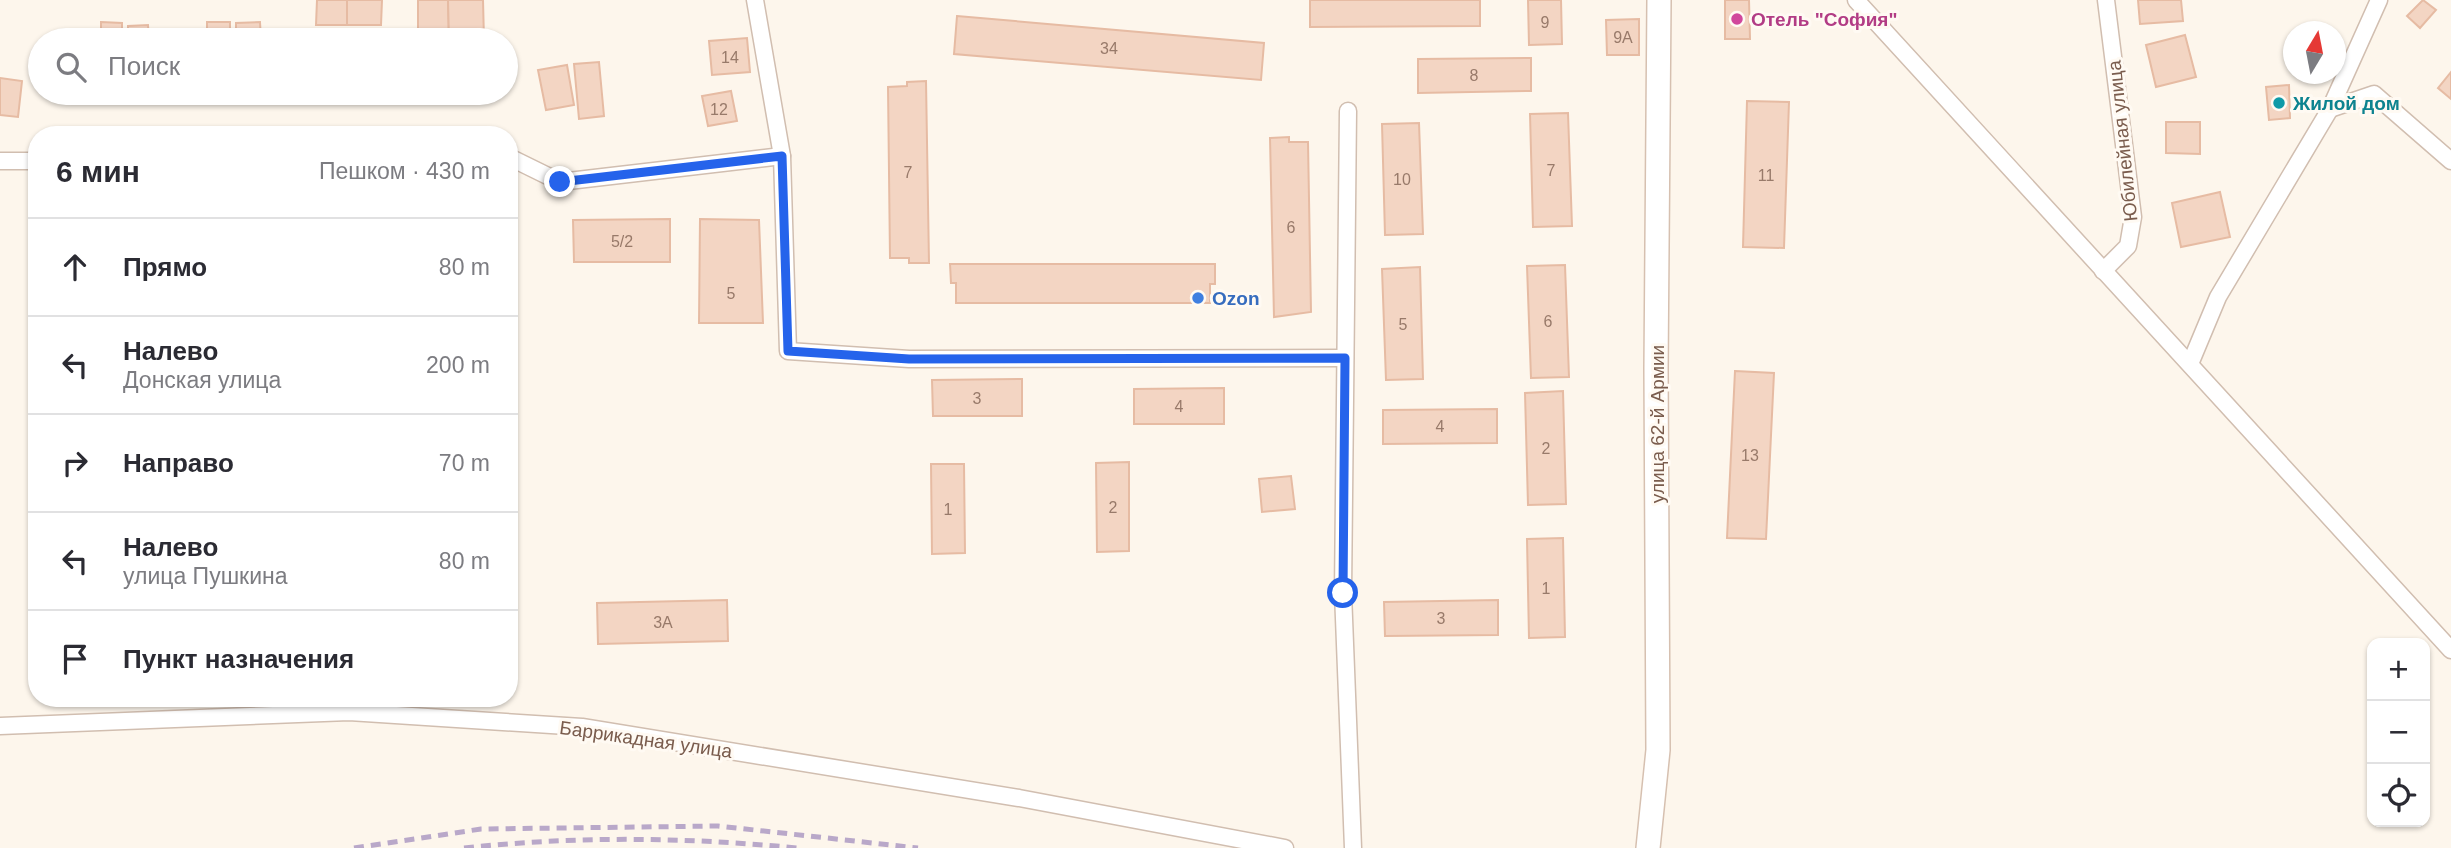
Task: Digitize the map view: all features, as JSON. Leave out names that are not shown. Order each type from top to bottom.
[{"type":"street","points":[[755,0],[782,156],[788,351],[909,359],[1345,358]]},
{"type":"street","name":"улица 62-й Армии","points":[[1648,848],[1658,750],[1659,0]]},
{"type":"street","points":[[1856,0],[2451,650]]},
{"type":"street","name":"Юбилейная улица","points":[[2103,271],[2128,246],[2133,217],[2106,0]]},
{"type":"street","points":[[2190,364],[2218,297],[2330,108],[2379,0]]},
{"type":"street","points":[[2330,108],[2374,94],[2451,161]]},
{"type":"street","points":[[1348,111],[1343,593],[1353,848]]},
{"type":"street","points":[[518,161],[560,182],[782,156]]},
{"type":"street","points":[[0,162],[28,161]]},
{"type":"street","name":"Баррикадная улица","points":[[0,726],[349,712],[582,727],[1019,798],[1285,848]]},
{"type":"building","points":[[317,0],[347,0],[347,25],[316,25]]},
{"type":"building","points":[[347,0],[382,0],[381,25],[347,25]]},
{"type":"building","points":[[418,0],[448,0],[449,28],[418,28]]},
{"type":"building","points":[[448,0],[483,0],[484,28],[449,28]]},
{"type":"building","points":[[1310,0],[1480,0],[1480,26],[1310,27]]},
{"type":"building","points":[[1528,0],[1561,0],[1562,44],[1529,45]]},
{"type":"building","name":"Отель \"София\"","points":[[1725,0],[1749,0],[1750,39],[1725,39]]},
{"type":"building","points":[[2138,0],[2181,0],[2183,21],[2140,24]]},
{"type":"building","points":[[2423,0],[2436,10],[2420,28],[2407,16]]},
{"type":"building","points":[[957,16],[1264,43],[1261,80],[954,54]]},
{"type":"building","points":[[1639,19],[1639,55],[1607,55],[1606,20]]},
{"type":"building","points":[[101,22],[122,23],[122,28],[101,28]]},
{"type":"building","points":[[207,22],[230,22],[230,28],[207,28]]},
{"type":"building","points":[[260,22],[260,28],[236,28],[236,23]]},
{"type":"building","points":[[148,25],[148,28],[128,28]]},
{"type":"building","points":[[2185,35],[2196,77],[2156,87],[2146,45]]},
{"type":"building","points":[[747,38],[750,72],[712,75],[709,41]]},
{"type":"building","points":[[1531,58],[1531,91],[1418,93],[1418,59]]},
{"type":"building","points":[[599,62],[604,116],[579,119],[574,64]]},
{"type":"building","points":[[567,65],[574,105],[546,110],[538,70]]},
{"type":"building","points":[[2451,72],[2451,99],[2438,88]]},
{"type":"building","points":[[0,78],[22,81],[18,117],[0,115]]},
{"type":"building","points":[[926,81],[929,263],[909,263],[909,258],[890,258],[888,87]]},
{"type":"building","name":"Жилой дом","points":[[2289,85],[2290,118],[2269,120],[2266,87]]},
{"type":"building","points":[[731,91],[737,121],[708,126],[702,96]]},
{"type":"building","points":[[1747,101],[1789,102],[1784,248],[1743,247]]},
{"type":"building","points":[[1568,113],[1572,226],[1533,227],[1530,114]]},
{"type":"building","points":[[2166,122],[2200,122],[2200,154],[2166,153]]},
{"type":"building","points":[[1419,123],[1423,234],[1385,235],[1382,124]]},
{"type":"building","points":[[1289,137],[1289,142],[1308,142],[1311,312],[1274,317],[1270,138]]},
{"type":"building","points":[[2220,192],[2230,237],[2181,247],[2172,203]]},
{"type":"building","points":[[670,219],[670,262],[574,262],[573,220]]},
{"type":"building","points":[[700,219],[759,220],[763,323],[699,323]]},
{"type":"building","points":[[950,264],[1215,264],[1215,284],[1210,284],[1210,303],[956,303],[956,283],[951,283]]},
{"type":"building","points":[[1565,265],[1569,377],[1531,378],[1527,266]]},
{"type":"building","points":[[1420,267],[1423,379],[1386,380],[1382,269]]},
{"type":"building","points":[[1735,371],[1774,373],[1766,539],[1727,538]]},
{"type":"building","points":[[1022,379],[1022,416],[933,416],[932,380]]},
{"type":"building","points":[[1224,388],[1224,424],[1134,424],[1134,389]]},
{"type":"building","points":[[1563,391],[1566,504],[1528,505],[1525,393]]},
{"type":"building","points":[[1497,409],[1497,443],[1383,444],[1383,410]]},
{"type":"building","points":[[1129,462],[1129,551],[1097,552],[1096,463]]},
{"type":"building","points":[[931,464],[964,464],[965,553],[932,554]]},
{"type":"building","points":[[1291,476],[1295,509],[1262,512],[1259,479]]},
{"type":"building","points":[[1563,538],[1565,637],[1529,638],[1527,539]]},
{"type":"building","points":[[727,600],[728,641],[598,644],[597,603]]},
{"type":"building","points":[[1498,600],[1498,635],[1385,636],[1384,602]]},
{"type":"railway","points":[[354,848],[481,829],[718,826],[918,848]]},
{"type":"railway","points":[[464,848],[547,841],[631,839],[797,848]]},
{"type":"place","name":"Отель \"София\"","points":[[1737,19]]},
{"type":"place","name":"Жилой дом","points":[[2279,103]]},
{"type":"place","name":"Ozon","points":[[1198,298]]},
{"type":"route","points":[[560,182],[782,156],[788,351],[909,359],[1245,356],[1345,358],[1343,593]]}]
